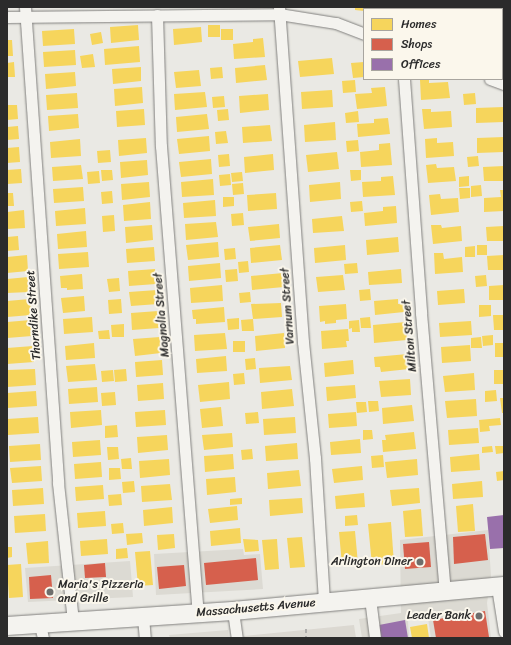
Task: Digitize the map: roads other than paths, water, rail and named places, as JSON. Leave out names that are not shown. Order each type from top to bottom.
[{"type":"highway","name":"Massachusetts Avenue","points":[[7,626],[41,631],[72,621],[233,611],[445,590],[501,586]]},
{"type":"street","points":[[7,17],[25,12],[157,15],[279,10],[336,23],[363,34]]},
{"type":"street","name":"Varnum Street","points":[[279,10],[303,342],[315,458],[324,602]]},
{"type":"street","name":"Thorndike Street","points":[[25,12],[58,483],[72,621]]},
{"type":"street","name":"Magnolia Street","points":[[157,15],[162,146],[198,613]]},
{"type":"street","name":"Milton Street","points":[[404,80],[421,313],[445,590]]},
{"type":"street","points":[[493,80],[504,84]]},
{"type":"street","points":[[501,586],[504,631]]},
{"type":"street","points":[[370,598],[375,638]]},
{"type":"street","points":[[233,611],[237,638]]},
{"type":"street","points":[[143,617],[145,638]]},
{"type":"place","name":"Arlington Diner","points":[[420,562]]},
{"type":"place","name":"Maria's Pizzeria and Grille","points":[[50,592]]},
{"type":"place","name":"Leader Bank","points":[[479,616]]}]
